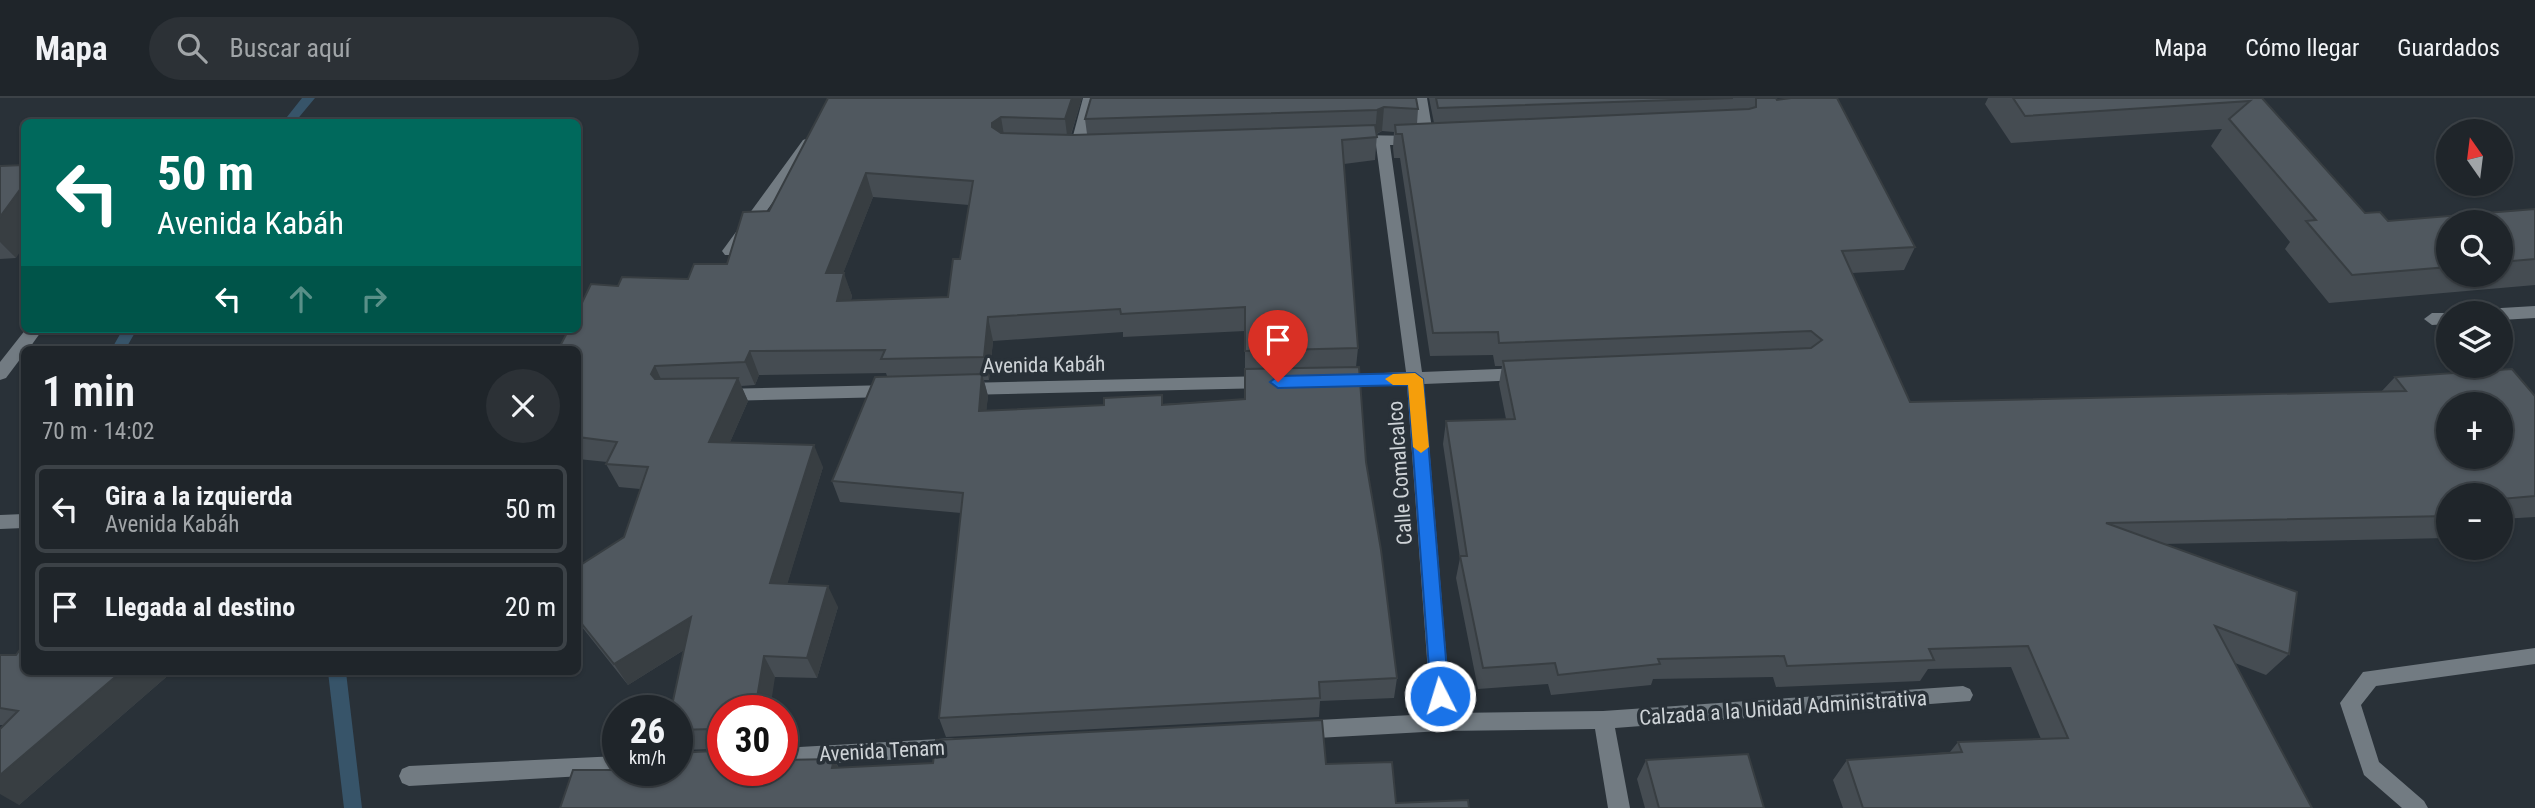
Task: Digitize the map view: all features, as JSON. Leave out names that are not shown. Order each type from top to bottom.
[{"type":"street","points":[[1077,150],[1090,98]]},
{"type":"street","points":[[1340,141],[1434,140],[1420,98]]},
{"type":"street","points":[[730,250],[817,131]]},
{"type":"street","name":"Calle Comalcalco","points":[[1382,139],[1415,379],[1442,722]]},
{"type":"street","points":[[2513,313],[2535,312]]},
{"type":"street","points":[[0,374],[21,347]]},
{"type":"street","points":[[1319,381],[1539,374]]},
{"type":"street","name":"Avenida Kabáh","points":[[948,390],[1292,382]]},
{"type":"street","points":[[701,396],[907,391]]},
{"type":"street","points":[[0,522],[21,522]]},
{"type":"street","points":[[2417,808],[2371,768],[2350,703],[2370,678],[2535,656]]},
{"type":"street","name":"Calzada a la Unidad Administrativa","points":[[1442,722],[1603,720],[1963,695]]},
{"type":"street","points":[[1603,720],[1619,808]]},
{"type":"street","points":[[1277,731],[1442,722]]},
{"type":"street","name":"Avenida Tenam","points":[[798,756],[975,747]]},
{"type":"street","points":[[409,776],[602,766]]},
{"type":"building","points":[[828,98],[1072,98],[1065,119],[1001,117],[992,123],[992,127],[1001,133],[1073,135],[1375,125],[1377,137],[1342,140],[1358,348],[1245,351],[1245,307],[1121,314],[1120,309],[988,317],[984,357],[881,359],[885,350],[750,351],[745,362],[655,366],[651,374],[655,379],[738,378],[709,442],[814,445],[770,583],[828,586],[807,658],[764,656],[758,695],[707,695],[707,729],[693,730],[693,695],[674,695],[691,617],[614,664],[581,623],[581,565],[624,537],[648,467],[606,464],[617,442],[581,437],[581,346],[560,346],[567,333],[581,333],[581,305],[591,284],[618,286],[622,277],[688,279],[694,264],[727,264],[743,212],[769,211]],"holes":[[[866,173],[973,181],[960,259],[953,259],[948,297],[837,301],[844,273],[826,273]]]},
{"type":"building","points":[[1091,98],[1416,98],[1418,109],[1384,107],[1377,110],[1085,119]]},
{"type":"building","points":[[1436,98],[1733,98],[1438,108]]},
{"type":"building","points":[[1756,98],[1837,98],[1915,247],[1842,251],[1910,402],[2406,391],[2395,377],[2436,374],[2436,378],[2513,378],[2513,370],[2535,396],[2535,496],[2513,498],[2513,483],[2436,483],[2436,516],[2106,523],[2297,592],[2289,654],[2215,626],[2312,808],[1863,808],[1847,760],[1962,752],[1958,742],[2068,738],[2028,646],[1929,649],[1934,660],[1787,666],[1784,656],[1658,659],[1660,664],[1558,675],[1555,663],[1483,668],[1460,556],[1467,556],[1446,421],[1515,419],[1503,361],[1811,348],[1822,340],[1811,331],[1499,343],[1498,332],[1433,333],[1402,134],[1396,134],[1395,125],[1756,107]]},
{"type":"building","points":[[2013,98],[2262,98],[2365,213],[2380,212],[2388,221],[2436,217],[2436,268],[2352,275],[2306,221],[2316,220],[2229,119],[2250,101],[2025,116]]},
{"type":"building","points":[[21,165],[21,188],[0,217],[0,166]]},
{"type":"building","points":[[2535,209],[2535,259],[2513,261],[2513,211]]},
{"type":"building","points":[[1359,367],[1366,462],[1381,550],[1397,678],[1319,682],[1320,698],[939,718],[963,493],[832,481],[875,377],[982,374],[979,411],[1104,405],[1104,398],[1162,395],[1162,405],[1245,399],[1245,369]]},
{"type":"building","points":[[21,648],[21,675],[117,675],[0,775],[0,729],[18,711],[0,708],[0,655],[16,655]]},
{"type":"building","points":[[1322,720],[1326,764],[1392,762],[1396,803],[1468,800],[1469,808],[560,808],[573,770],[602,770],[602,786],[693,786],[693,752],[707,751],[707,786],[798,786],[798,760],[834,759],[832,768],[933,763],[936,740]]},
{"type":"building","points":[[1748,754],[1764,808],[1659,808],[1646,760]]},
{"type":"waterway","points":[[292,119],[309,98]]},
{"type":"waterway","points":[[120,346],[128,333]]},
{"type":"waterway","points":[[337,675],[353,808]]},
{"type":"slow traffic","points":[[1393,379],[1415,379],[1421,447]]},
{"type":"route","points":[[1278,382],[1415,379],[1440,696]]}]
